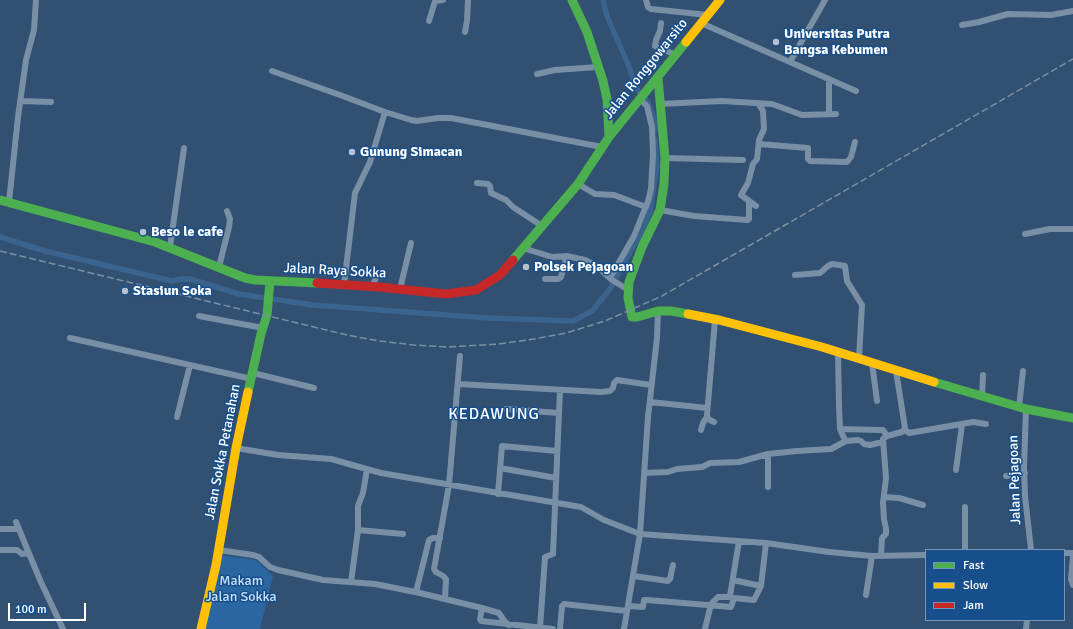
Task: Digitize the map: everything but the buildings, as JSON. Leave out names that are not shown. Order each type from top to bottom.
[{"type":"street","points":[[10,202],[20,101],[26,60],[34,30],[36,0]]},
{"type":"street","points":[[429,22],[435,1],[443,0]]},
{"type":"street","points":[[465,32],[468,17],[468,0]]},
{"type":"street","points":[[572,0],[587,32],[607,99],[609,137]]},
{"type":"street","points":[[646,0],[648,7],[651,9],[708,14]]},
{"type":"street","name":"Jalan Ronggowarsito","points":[[609,137],[720,0]]},
{"type":"street","points":[[790,62],[825,0]]},
{"type":"street","points":[[962,25],[1008,14],[1051,15],[1073,11]]},
{"type":"street","points":[[661,23],[660,31],[654,43],[655,46],[676,55]]},
{"type":"street","points":[[701,23],[856,91]]},
{"type":"street","points":[[537,74],[554,70],[598,67]]},
{"type":"street","points":[[272,71],[385,112],[417,121],[451,118],[602,147]]},
{"type":"street","points":[[623,287],[629,282],[642,247],[660,210],[664,184],[665,158],[658,78]]},
{"type":"street","points":[[660,104],[716,101],[758,103],[776,105],[799,114],[832,114],[829,79]]},
{"type":"street","points":[[611,279],[634,236],[646,207],[651,189],[653,155],[652,127],[649,112],[642,96]]},
{"type":"street","points":[[20,101],[51,102]]},
{"type":"street","points":[[756,206],[742,194],[747,186],[753,164],[756,159],[760,137],[764,129],[763,111],[758,103]]},
{"type":"street","points":[[344,285],[355,193],[370,162],[385,112]]},
{"type":"street","points":[[608,121],[618,127]]},
{"type":"street","name":"Jalan Raya Sokka","points":[[0,200],[125,234],[170,248],[245,278],[270,281],[400,289],[446,294],[476,290],[500,275],[578,184],[609,137]]},
{"type":"street","points":[[759,144],[808,148],[808,159],[810,161],[847,162],[851,157],[855,142]]},
{"type":"street","points":[[170,248],[184,148]]},
{"type":"street","points":[[665,158],[743,160]]},
{"type":"street","points":[[477,183],[488,184],[490,186],[491,193],[506,200],[513,207],[542,226]]},
{"type":"street","points":[[578,184],[595,194],[614,195],[646,207]]},
{"type":"street","points":[[660,210],[694,216],[748,220],[749,201]]},
{"type":"street","points":[[219,267],[229,227],[230,219],[227,211]]},
{"type":"street","points":[[1025,234],[1050,229],[1073,229]]},
{"type":"street","points":[[400,289],[411,243]]},
{"type":"street","points":[[523,248],[552,257],[567,256],[592,263],[623,287],[628,298],[632,317],[658,311],[671,311],[716,320],[859,358],[982,397],[1022,408],[1073,418]]},
{"type":"street","points":[[545,279],[558,279],[561,277],[567,256]]},
{"type":"street","points":[[795,275],[820,273],[831,265],[842,264],[845,266],[847,281],[862,304],[859,358]]},
{"type":"street","points":[[372,287],[378,273]]},
{"type":"street","name":"Jalan Sokka Petanahan","points":[[201,629],[219,550],[236,448],[267,315],[270,281]]},
{"type":"street","points":[[624,629],[640,534],[658,311]]},
{"type":"street","points":[[199,316],[263,328]]},
{"type":"street","points":[[701,430],[707,417],[716,320]]},
{"type":"street","points":[[70,338],[190,365],[314,388]]},
{"type":"street","points":[[838,352],[840,429],[846,441]]},
{"type":"street","points":[[445,599],[446,579],[434,569],[449,485],[460,356]]},
{"type":"street","points":[[872,363],[877,401]]},
{"type":"street","points":[[177,417],[190,365]]},
{"type":"street","points":[[896,370],[905,430]]},
{"type":"street","name":"Jalan Pejagoan","points":[[1023,371],[1022,408],[1025,496],[1031,549]]},
{"type":"street","points":[[982,397],[983,375]]},
{"type":"street","points":[[458,384],[560,390],[610,391],[613,388],[614,382],[617,380],[651,386]]},
{"type":"street","points":[[540,628],[545,557],[553,554],[560,390]]},
{"type":"street","points":[[650,402],[707,408]]},
{"type":"street","points":[[506,409],[559,413]]},
{"type":"street","points":[[707,417],[709,420],[714,422]]},
{"type":"street","points":[[881,556],[882,538],[886,533],[884,511],[886,467],[883,442],[884,437],[905,430],[909,432],[923,432],[973,422],[986,424]]},
{"type":"street","points":[[956,470],[962,424]]},
{"type":"street","points":[[840,429],[883,430],[887,436]]},
{"type":"street","points":[[645,473],[668,472],[680,469],[702,467],[710,463],[739,462],[768,454],[831,449],[846,441],[858,440],[864,444],[870,445],[883,442]]},
{"type":"street","points":[[498,494],[502,446],[557,451]]},
{"type":"street","points":[[236,448],[278,455],[332,459],[381,473],[584,508],[602,519],[640,534],[766,543],[829,552],[872,556],[925,554]]},
{"type":"street","points":[[768,454],[768,487]]},
{"type":"street","points":[[500,468],[556,478]]},
{"type":"street","points":[[351,582],[358,530],[358,506],[363,493],[367,469]]},
{"type":"street","points":[[1006,476],[1025,473]]},
{"type":"street","points":[[884,497],[899,498],[923,505]]},
{"type":"street","points":[[965,507],[965,549]]},
{"type":"street","points":[[16,522],[63,629]]},
{"type":"street","points":[[0,529],[19,530]]},
{"type":"street","points":[[358,530],[403,534]]},
{"type":"street","points":[[416,592],[429,540],[433,538],[440,538]]},
{"type":"street","points":[[705,629],[710,606],[718,597],[730,597],[739,541]]},
{"type":"street","points":[[560,629],[562,606],[564,604],[628,608],[643,607],[644,600],[646,600],[731,607],[734,598],[736,597],[754,600],[763,580],[766,543]]},
{"type":"street","points":[[0,550],[17,550],[22,554],[29,553]]},
{"type":"street","points":[[219,550],[253,555],[259,557],[270,567],[278,570],[323,580],[375,584],[482,608],[500,613],[509,625]]},
{"type":"street","points":[[1073,554],[1071,580],[1073,585]]},
{"type":"street","points":[[866,595],[872,556]]},
{"type":"street","points":[[634,576],[668,580],[670,578],[673,566]]},
{"type":"street","points":[[733,580],[761,586]]},
{"type":"street","points":[[482,608],[481,621],[553,629]]},
{"type":"green space","name":"Makam Jalan Sokka","points":[[221,555],[256,560],[273,576],[260,629],[204,629]]},
{"type":"waterway","points":[[603,0],[607,16],[628,64],[636,88],[648,102],[654,118],[655,130]]},
{"type":"waterway","points":[[0,237],[45,251],[172,281],[190,279],[239,294],[313,305],[488,318],[573,321],[592,311],[610,289],[641,233],[650,211],[657,165],[655,139]]},
{"type":"railway","points":[[0,251],[347,335],[379,341],[447,347],[499,344],[534,339],[566,333],[605,321],[662,296],[1073,59]]},
{"type":"traffic: fast","points":[[572,0],[587,32],[603,81],[607,99],[609,137]]},
{"type":"traffic: fast","points":[[513,260],[578,184],[609,137],[686,42]]},
{"type":"traffic: fast","points":[[658,78],[665,158],[664,184],[660,210],[642,247],[629,282],[628,298],[632,317],[658,311],[671,311],[688,314]]},
{"type":"traffic: fast","points":[[0,200],[155,242],[245,278],[255,280],[317,283]]},
{"type":"traffic: fast","points":[[248,392],[261,334],[267,315],[270,281]]},
{"type":"traffic: fast","points":[[934,382],[1026,409],[1073,418]]},
{"type":"traffic: slow","points":[[686,42],[720,0]]},
{"type":"traffic: slow","points":[[688,314],[719,320],[822,347],[934,382]]},
{"type":"traffic: slow","points":[[201,629],[216,565],[236,448],[248,392]]},
{"type":"traffic: jam","points":[[317,283],[379,287],[446,294],[476,290],[500,275],[513,260]]},
{"type":"place","name":"Universitas Putra Bangsa Kebumen","points":[[776,42]]},
{"type":"place","name":"Gunung Simacan","points":[[352,152]]},
{"type":"place","name":"Beso le cafe","points":[[143,232]]},
{"type":"place","name":"Polsek Pejagoan","points":[[526,267]]},
{"type":"place","name":"Stasiun Soka","points":[[125,291]]},
{"type":"district","name":"KEDAWUNG","points":[[494,415]]}]
